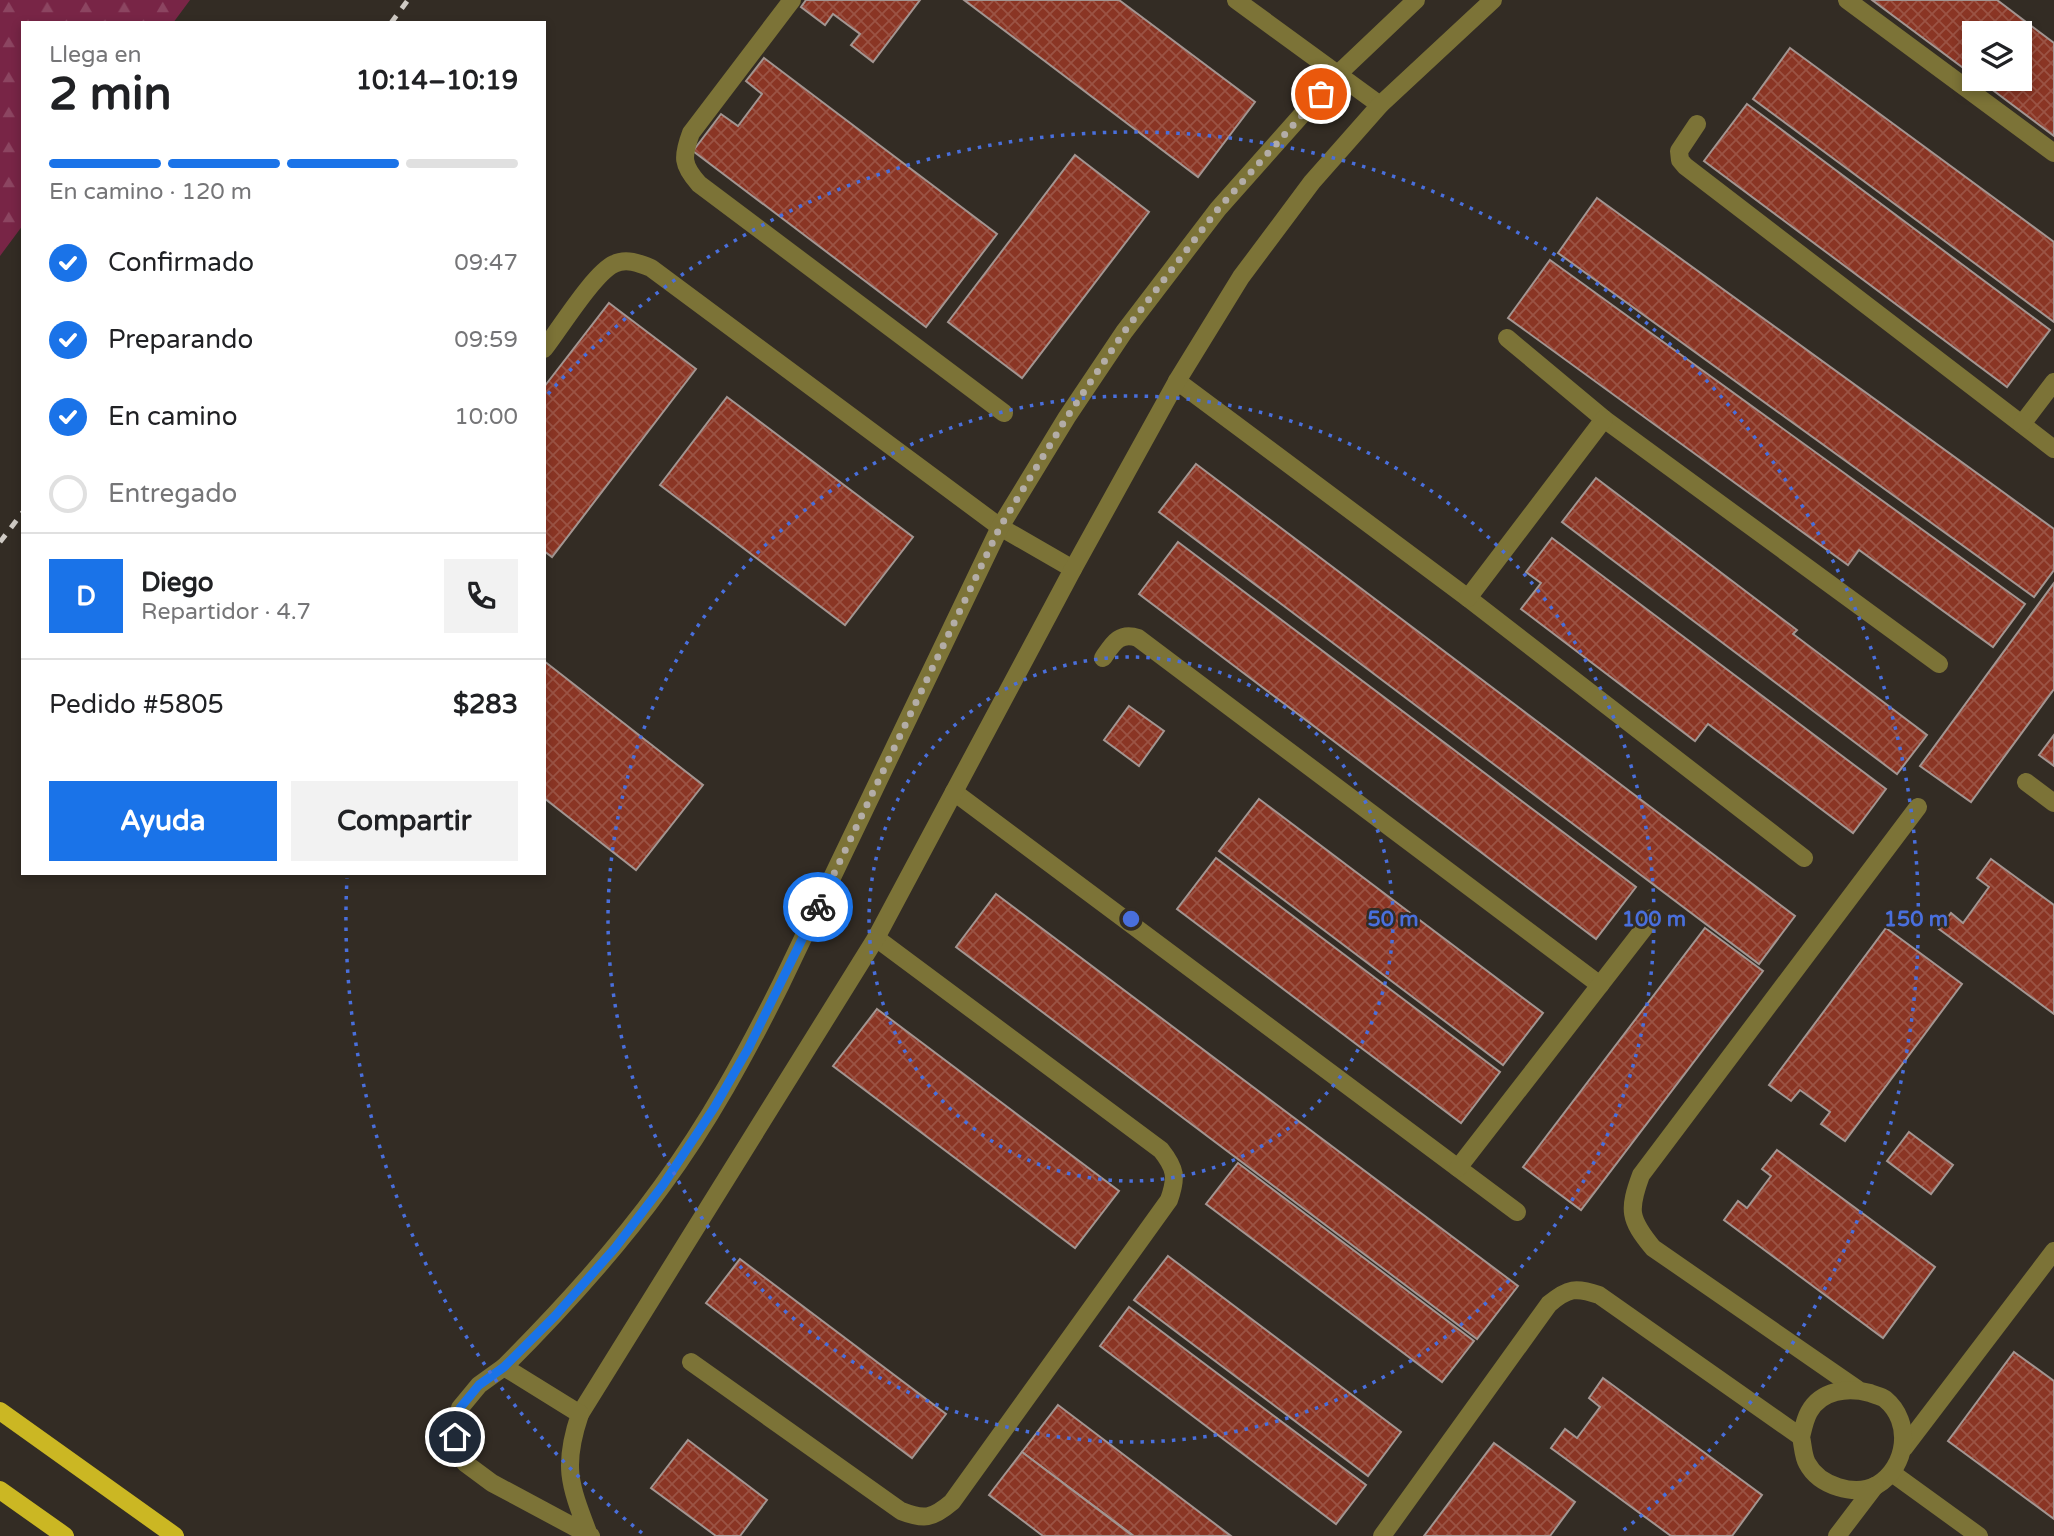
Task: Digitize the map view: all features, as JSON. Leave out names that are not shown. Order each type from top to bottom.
[{"type":"main road","points":[[0,1411],[175,1536]]},
{"type":"main road","points":[[0,1490],[65,1536]]},
{"type":"street","points":[[792,0],[691,134],[684,151],[687,170],[699,184],[1004,413]]},
{"type":"street","points":[[1236,0],[1380,105]]},
{"type":"street","points":[[590,1535],[492,1483],[465,1463],[455,1437],[460,1408],[479,1385],[504,1367],[555,1316],[615,1248],[663,1185],[714,1108],[781,984],[1000,527],[1067,417],[1124,332],[1218,209],[1338,74],[1416,0]]},
{"type":"street","points":[[590,1535],[576,1499],[569,1470],[570,1442],[580,1414],[876,938],[1073,569],[1177,381],[1241,277],[1312,182],[1380,105],[1493,0]]},
{"type":"street","points":[[1847,0],[2054,153]]},
{"type":"street","points":[[1697,124],[1679,151],[1680,160],[1685,166],[2054,449]]},
{"type":"street","points":[[546,346],[599,275],[614,264],[633,261],[650,268],[1000,527],[1073,569]]},
{"type":"street","points":[[1507,338],[1604,419],[1939,664]]},
{"type":"street","points":[[1177,381],[1468,598],[1804,858]]},
{"type":"street","points":[[2022,424],[2054,382]]},
{"type":"street","points":[[1468,598],[1604,419]]},
{"type":"street","points":[[1103,659],[1115,641],[1122,636],[1138,638],[1600,985]]},
{"type":"street","points":[[2026,782],[2054,803]]},
{"type":"street","points":[[954,792],[1517,1212]]},
{"type":"street","points":[[1904,1448],[1901,1420],[1884,1398],[1857,1389],[1653,1248],[1636,1227],[1632,1200],[1642,1175],[1918,807]]},
{"type":"street","points":[[1458,1168],[1652,918]]},
{"type":"street","points":[[691,1362],[901,1511],[918,1517],[937,1514],[952,1502],[1169,1200],[1175,1183],[1172,1164],[1161,1150],[876,938]]},
{"type":"street","points":[[1837,1536],[1875,1486],[1892,1473],[1904,1448],[2054,1251]]},
{"type":"street","points":[[1382,1536],[1549,1304],[1563,1293],[1581,1289],[1600,1295],[1801,1437]]},
{"type":"street","points":[[504,1367],[580,1414]]},
{"type":"street","points":[[1857,1389],[1831,1392],[1810,1411],[1801,1437],[1807,1464],[1827,1484],[1854,1491],[1875,1486]]},
{"type":"street","points":[[1892,1473],[1979,1536]]},
{"type":"green space","points":[[0,0],[190,0],[174,21],[21,21],[21,228],[0,256]]},
{"type":"building","points":[[806,0],[920,0],[873,62],[851,45],[860,34],[833,14],[825,25],[801,7]]},
{"type":"building","points":[[964,0],[1119,0],[1255,102],[1198,177]]},
{"type":"building","points":[[1872,0],[1997,0],[2025,21],[1962,21],[1962,67]]},
{"type":"building","points":[[2032,26],[2054,43],[2054,136],[1994,91],[2032,91]]},
{"type":"building","points":[[1790,48],[2054,242],[2054,322],[1753,99]]},
{"type":"building","points":[[764,58],[997,234],[926,327],[693,151],[721,114],[738,126],[762,94],[746,81]]},
{"type":"building","points":[[1747,104],[2050,330],[2007,387],[1704,161]]},
{"type":"building","points":[[1075,155],[1149,212],[1022,378],[948,322]]},
{"type":"building","points":[[1597,198],[2054,529],[2054,570],[2034,597],[1558,253]]},
{"type":"building","points":[[1550,260],[2025,604],[1993,647],[1859,550],[1848,565],[1508,318]]},
{"type":"building","points":[[609,303],[696,369],[552,557],[546,552],[546,384]]},
{"type":"building","points":[[727,397],[913,537],[845,625],[660,485]]},
{"type":"building","points":[[1196,464],[1795,916],[1759,964],[1159,512]]},
{"type":"building","points":[[1596,478],[1797,630],[1793,634],[1927,735],[1897,774],[1562,522]]},
{"type":"building","points":[[1552,538],[1886,789],[1853,833],[1708,724],[1695,741],[1521,609],[1541,583],[1526,572]]},
{"type":"building","points":[[1178,542],[1636,887],[1596,939],[1139,594]]},
{"type":"building","points":[[2054,583],[2054,689],[1971,802],[1920,766]]},
{"type":"building","points":[[546,663],[703,785],[636,870],[546,800]]},
{"type":"building","points":[[1129,706],[1164,731],[1139,766],[1104,740]]},
{"type":"building","points":[[2054,735],[2054,766],[2039,755]]},
{"type":"building","points":[[1259,799],[1543,1013],[1503,1065],[1219,851]]},
{"type":"building","points":[[1216,858],[1500,1072],[1461,1123],[1177,909]]},
{"type":"building","points":[[1991,859],[2054,905],[2054,1014],[1939,929],[1951,913],[1963,923],[1989,887],[1977,878]]},
{"type":"building","points":[[996,894],[1518,1286],[1477,1339],[956,947]]},
{"type":"building","points":[[1705,928],[1763,971],[1581,1210],[1523,1167]]},
{"type":"building","points":[[1886,928],[1962,984],[1845,1141],[1821,1124],[1830,1112],[1800,1090],[1791,1101],[1769,1085]]},
{"type":"building","points":[[877,1009],[1119,1191],[1075,1248],[833,1066]]},
{"type":"building","points":[[1909,1132],[1953,1165],[1931,1194],[1887,1161]]},
{"type":"building","points":[[1777,1150],[1935,1267],[1883,1338],[1724,1220],[1738,1201],[1747,1208],[1771,1176],[1762,1169]]},
{"type":"building","points":[[1238,1163],[1474,1341],[1442,1382],[1206,1204]]},
{"type":"building","points":[[1168,1256],[1401,1432],[1368,1476],[1134,1300]]},
{"type":"building","points":[[740,1259],[946,1414],[912,1458],[706,1303]]},
{"type":"building","points":[[1129,1307],[1366,1485],[1336,1524],[1100,1346]]},
{"type":"building","points":[[2014,1352],[2054,1381],[2054,1519],[1948,1441]]},
{"type":"building","points":[[1603,1378],[1762,1495],[1732,1536],[1671,1536],[1551,1448],[1565,1429],[1577,1438],[1600,1407],[1589,1398]]},
{"type":"building","points":[[1058,1405],[1231,1536],[1134,1536],[1022,1452]]},
{"type":"building","points":[[688,1440],[767,1500],[740,1536],[716,1536],[651,1488]]},
{"type":"building","points":[[1494,1443],[1575,1502],[1550,1536],[1424,1536]]},
{"type":"building","points":[[1022,1452],[1133,1536],[1043,1536],[989,1495]]},
{"type":"railway","points":[[392,21],[408,0]]},
{"type":"railway","points":[[0,542],[21,515]]},
{"type":"way so far","points":[[818,907],[1000,527],[1067,417],[1124,332],[1218,209],[1321,94]]},
{"type":"route","points":[[455,1437],[460,1408],[479,1385],[504,1367],[555,1316],[615,1248],[663,1185],[714,1108],[748,1049],[818,907]]}]
